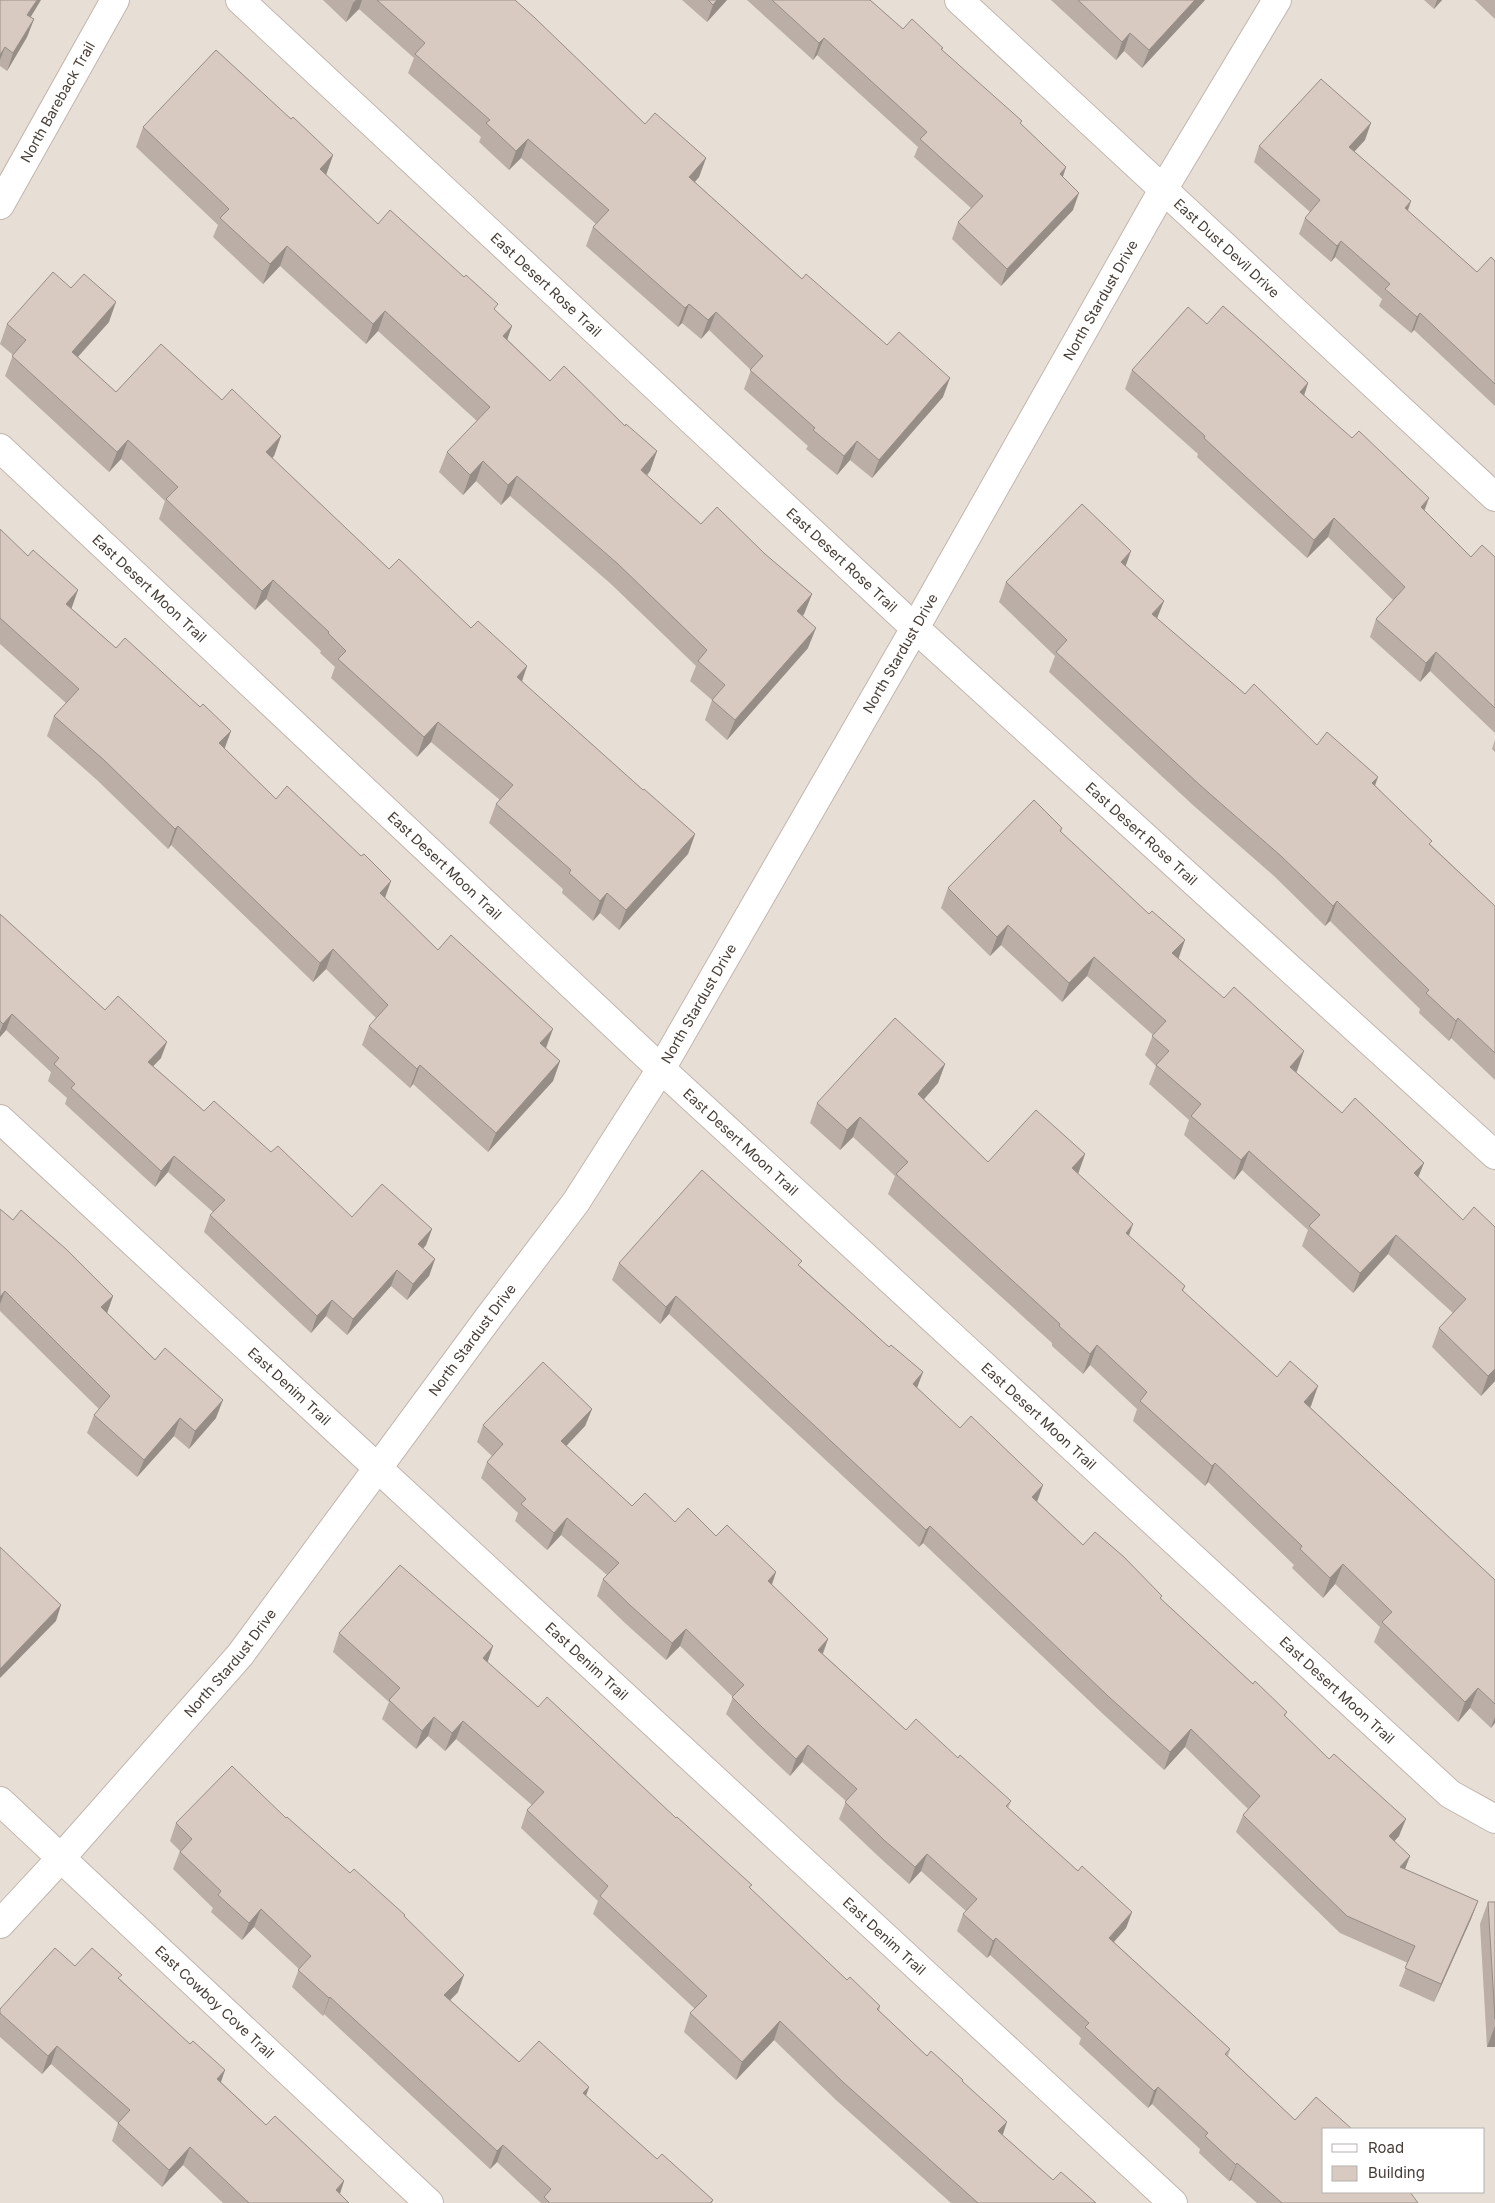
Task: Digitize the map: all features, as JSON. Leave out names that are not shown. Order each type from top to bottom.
[{"type":"street","name":"North Bareback Trail","points":[[0,205],[115,0]]},
{"type":"street","name":"East Desert Rose Trail","points":[[240,0],[915,628],[1495,1155]]},
{"type":"street","name":"East Dust Devil Drive","points":[[959,0],[1164,188],[1495,497]]},
{"type":"street","name":"North Stardust Drive","points":[[0,1924],[240,1656],[576,1202],[661,1069],[915,628],[1164,188],[1277,0]]},
{"type":"street","name":"East Desert Moon Trail","points":[[0,448],[661,1069],[1450,1794],[1495,1819]]},
{"type":"street","name":"East Denim Trail","points":[[0,1119],[1173,2203]]},
{"type":"street","name":"East Cowboy Cove Trail","points":[[0,1801],[429,2203]]},
{"type":"shaded area","points":[[0,0],[1495,0],[1495,2203],[0,2203]]},
{"type":"building","points":[[0,0],[37,0],[27,15],[34,19],[13,53],[5,47],[0,55]]},
{"type":"building","points":[[377,0],[515,0],[645,124],[655,113],[706,158],[689,177],[802,279],[806,274],[887,345],[899,332],[950,378],[879,460],[857,441],[844,456],[813,430],[815,428],[750,370],[763,356],[716,312],[708,320],[689,304],[685,308],[593,227],[609,210],[528,139],[516,151],[486,123],[490,120],[415,54],[425,43]]},
{"type":"building","points":[[708,0],[717,0],[713,5]]},
{"type":"building","points":[[772,0],[870,0],[903,29],[912,19],[943,48],[941,49],[1022,121],[1020,123],[1066,167],[1060,174],[1079,193],[1007,269],[958,222],[983,196],[920,139],[927,132],[824,38],[819,43]]},
{"type":"building","points":[[1078,0],[1195,0],[1149,50],[1130,33],[1122,42]]},
{"type":"building","points":[[216,50],[291,119],[293,117],[333,155],[320,169],[378,224],[390,210],[464,277],[466,275],[498,304],[494,309],[512,326],[503,336],[550,381],[564,366],[625,426],[626,424],[657,451],[641,470],[701,524],[717,507],[765,554],[812,594],[797,611],[816,628],[735,720],[712,700],[725,685],[698,661],[707,650],[618,564],[517,476],[508,485],[483,461],[470,475],[447,452],[490,407],[385,311],[373,324],[287,246],[270,264],[220,218],[229,209],[143,127]]},
{"type":"building","points":[[1321,79],[1371,123],[1349,147],[1411,201],[1405,208],[1477,272],[1491,257],[1495,261],[1495,384],[1420,313],[1417,317],[1385,289],[1390,284],[1341,241],[1337,246],[1305,218],[1320,200],[1259,146]]},
{"type":"building","points":[[53,272],[71,288],[84,274],[116,302],[72,352],[116,392],[161,344],[222,400],[232,389],[281,436],[266,452],[389,569],[399,559],[471,628],[478,621],[527,666],[517,677],[695,834],[626,910],[607,893],[600,901],[569,873],[571,870],[496,804],[513,785],[438,722],[424,737],[338,659],[346,651],[329,632],[273,580],[262,591],[166,499],[178,487],[128,440],[117,452],[12,356],[26,340],[7,324]]},
{"type":"building","points":[[1223,306],[1308,383],[1300,392],[1352,438],[1359,431],[1429,498],[1421,507],[1471,557],[1482,545],[1495,557],[1495,708],[1436,652],[1426,663],[1376,619],[1405,587],[1334,518],[1314,540],[1204,438],[1205,436],[1132,370],[1188,307],[1207,324]]},
{"type":"building","points":[[1082,504],[1131,551],[1121,562],[1164,601],[1152,614],[1245,694],[1254,684],[1317,745],[1327,732],[1378,777],[1372,783],[1432,841],[1429,844],[1495,906],[1495,1053],[1458,1018],[1456,1021],[1426,993],[1429,990],[1337,901],[1333,906],[1281,856],[1201,786],[1056,652],[1067,640],[1006,582]]},
{"type":"building","points":[[0,529],[28,556],[33,550],[78,590],[66,604],[116,648],[125,638],[200,707],[203,704],[231,731],[219,743],[276,799],[287,786],[361,856],[364,854],[391,881],[380,893],[438,950],[451,935],[553,1029],[540,1043],[560,1061],[496,1133],[420,1065],[417,1069],[369,1026],[388,1005],[333,949],[320,963],[178,826],[175,829],[104,760],[54,716],[79,689],[0,618]]},
{"type":"building","points":[[1034,800],[1062,828],[1060,831],[1149,914],[1152,911],[1185,940],[1172,953],[1224,998],[1234,987],[1304,1051],[1290,1067],[1342,1113],[1355,1098],[1424,1163],[1414,1173],[1463,1220],[1474,1207],[1495,1227],[1495,1369],[1488,1376],[1439,1328],[1466,1299],[1396,1235],[1360,1273],[1309,1226],[1320,1215],[1249,1151],[1241,1160],[1191,1116],[1201,1104],[1156,1065],[1169,1051],[1152,1036],[1166,1021],[1094,957],[1069,983],[1008,925],[997,937],[948,888]]},
{"type":"building","points":[[0,914],[105,1010],[118,996],[167,1042],[148,1062],[204,1111],[214,1101],[271,1152],[278,1146],[352,1217],[382,1184],[432,1229],[418,1244],[435,1259],[413,1284],[397,1270],[353,1319],[332,1300],[317,1316],[210,1215],[225,1200],[174,1156],[161,1171],[71,1088],[75,1084],[54,1064],[59,1058],[12,1014],[3,1024],[0,1021]]},
{"type":"building","points":[[895,1018],[945,1064],[918,1094],[988,1162],[1036,1110],[1085,1154],[1072,1168],[1133,1224],[1126,1233],[1185,1286],[1182,1290],[1277,1377],[1290,1361],[1318,1386],[1304,1402],[1495,1580],[1495,1704],[1478,1688],[1465,1702],[1382,1622],[1392,1612],[1343,1564],[1330,1578],[1300,1549],[1302,1546],[1215,1463],[1212,1466],[1140,1401],[1147,1392],[1097,1345],[1090,1354],[1059,1326],[1060,1324],[896,1174],[908,1162],[860,1117],[847,1130],[817,1103]]},
{"type":"building","points":[[702,1170],[802,1261],[798,1265],[889,1347],[891,1345],[923,1372],[913,1384],[960,1428],[971,1416],[1043,1485],[1032,1497],[1083,1545],[1095,1532],[1124,1557],[1162,1596],[1160,1598],[1253,1684],[1255,1681],[1287,1712],[1284,1715],[1329,1759],[1334,1754],[1406,1819],[1389,1836],[1410,1856],[1400,1867],[1478,1901],[1441,1984],[1405,1968],[1415,1946],[1347,1916],[1243,1815],[1260,1796],[1191,1729],[1170,1752],[1108,1696],[930,1526],[926,1530],[676,1296],[666,1307],[619,1263]]},
{"type":"building","points":[[0,1209],[13,1220],[21,1210],[66,1249],[113,1296],[101,1307],[155,1360],[165,1348],[223,1400],[195,1431],[180,1418],[144,1460],[94,1415],[110,1396],[5,1291],[0,1297]]},
{"type":"building","points":[[543,1362],[592,1409],[561,1441],[632,1506],[645,1493],[675,1522],[688,1508],[716,1536],[727,1525],[776,1572],[768,1581],[828,1639],[818,1650],[906,1730],[916,1719],[958,1758],[960,1755],[1011,1801],[1006,1806],[1078,1871],[1082,1866],[1132,1912],[1109,1938],[1230,2049],[1225,2054],[1295,2120],[1316,2097],[1351,2128],[1322,2128],[1322,2193],[1411,2193],[1418,2203],[1282,2203],[1237,2163],[1236,2165],[1205,2136],[1208,2133],[1158,2087],[1154,2091],[1085,2027],[1089,2023],[996,1938],[993,1941],[963,1914],[977,1899],[927,1854],[915,1867],[884,1840],[845,1802],[857,1789],[808,1745],[796,1759],[763,1728],[732,1697],[744,1685],[686,1629],[672,1643],[603,1579],[619,1563],[567,1518],[554,1533],[521,1504],[526,1499],[487,1462],[503,1444],[483,1425]]},
{"type":"building","points":[[0,1547],[61,1605],[0,1669]]},
{"type":"building","points":[[400,1565],[493,1646],[483,1658],[538,1707],[547,1697],[676,1818],[752,1885],[749,1887],[847,1980],[850,1977],[880,2006],[877,2009],[927,2056],[931,2051],[963,2080],[1007,2122],[998,2131],[1053,2180],[1061,2172],[1096,2203],[978,2203],[843,2082],[780,2021],[742,2062],[690,2013],[707,1996],[600,1896],[608,1886],[527,1810],[544,1792],[463,1721],[452,1733],[434,1717],[422,1731],[389,1700],[400,1688],[339,1633]]},
{"type":"building","points":[[232,1766],[286,1818],[350,1873],[354,1869],[405,1915],[464,1975],[444,1995],[519,2062],[539,2041],[589,2087],[583,2093],[657,2159],[662,2154],[713,2200],[710,2203],[550,2203],[544,2197],[551,2189],[503,2145],[497,2151],[330,1997],[298,1970],[311,1956],[261,1909],[249,1923],[218,1895],[221,1891],[180,1852],[192,1839],[176,1823]]},
{"type":"building","points":[[1488,1902],[1495,1902],[1495,2019]]},
{"type":"building","points":[[55,1948],[75,1966],[92,1948],[122,1975],[118,1978],[190,2044],[193,2041],[225,2070],[217,2079],[266,2125],[275,2116],[344,2181],[336,2190],[349,2203],[249,2203],[190,2147],[169,2170],[118,2123],[130,2110],[57,2046],[48,2056],[0,2013],[0,2009]]}]
